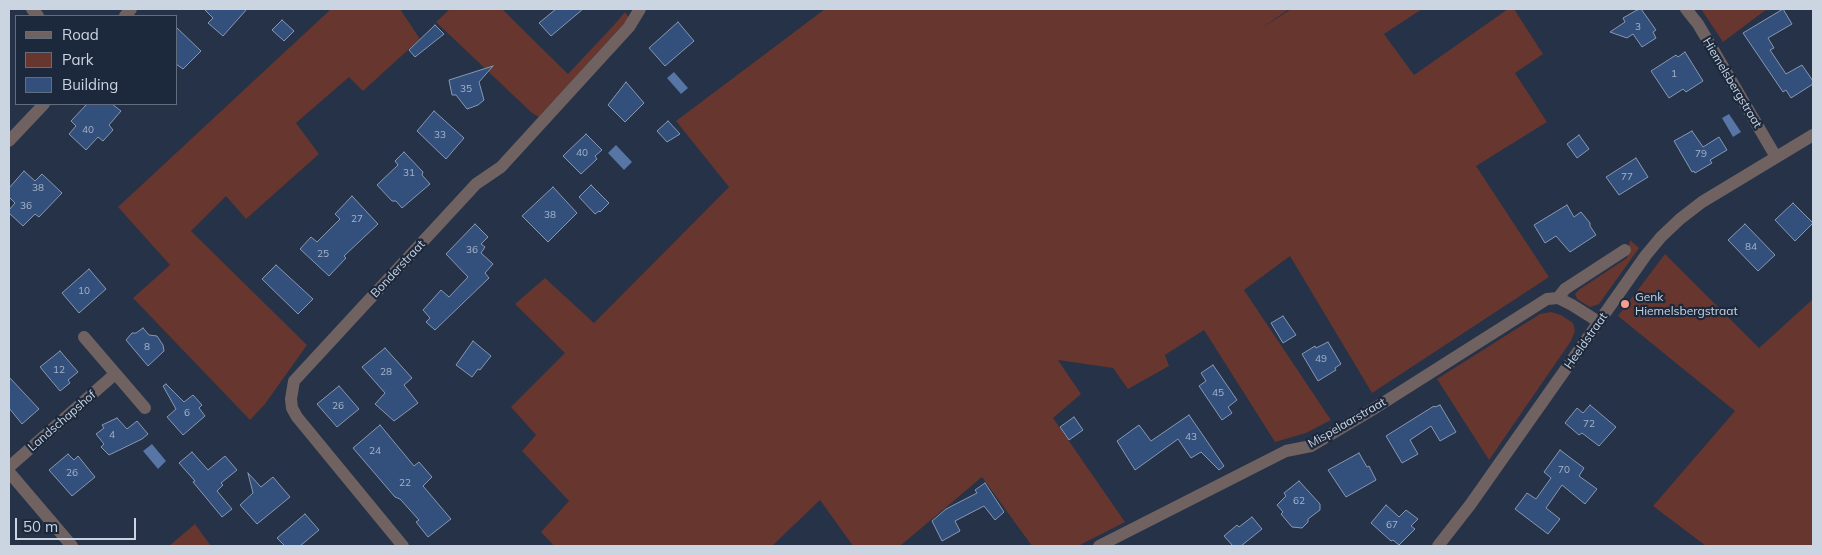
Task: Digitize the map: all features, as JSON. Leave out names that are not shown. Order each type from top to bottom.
[{"type":"street","name":"Bonderstraat","points":[[403,546],[296,417],[291,399],[294,381],[476,184],[501,167],[629,27],[640,9]]},
{"type":"street","name":"Hiemelsbergstraat","points":[[1686,9],[1698,24],[1776,157]]},
{"type":"street","points":[[9,141],[43,105]]},
{"type":"street","name":"Heeldstraat","points":[[1438,546],[1481,489],[1646,255],[1661,237],[1702,202],[1813,135]]},
{"type":"street","name":"Mispelaarstraat","points":[[1099,546],[1286,451],[1311,446],[1375,408],[1547,299],[1558,298],[1565,289],[1625,250]]},
{"type":"street","points":[[1558,298],[1598,322]]},
{"type":"street","points":[[84,337],[145,408]]},
{"type":"street","name":"Landschapshof","points":[[9,467],[115,374]]},
{"type":"street","points":[[9,472],[72,546]]},
{"type":"green space","points":[[331,9],[400,9],[420,39],[363,91],[349,77],[296,123],[319,154],[246,219],[226,196],[191,231],[307,345],[265,404],[250,420],[133,298],[170,265],[118,207]]},
{"type":"green space","points":[[450,9],[502,9],[568,74],[625,12],[629,18],[539,117],[532,113],[436,22]]},
{"type":"green space","points":[[825,9],[1289,9],[1259,30],[1291,9],[1422,9],[1384,34],[1414,75],[1508,9],[1514,9],[1543,54],[1515,73],[1547,122],[1476,166],[1549,277],[1372,393],[1290,256],[1244,290],[1331,420],[1306,433],[1275,442],[1204,330],[1165,355],[1169,366],[1128,389],[1113,368],[1058,360],[1081,394],[1053,418],[1125,522],[1078,546],[1032,546],[982,477],[900,546],[853,546],[820,500],[772,546],[554,546],[541,532],[569,501],[522,451],[536,435],[511,407],[565,353],[515,304],[545,278],[594,323],[729,187],[676,121]]},
{"type":"green space","points":[[1701,9],[1767,9],[1723,42]]},
{"type":"green space","points":[[1630,240],[1639,248],[1599,304],[1590,307],[1577,299],[1575,294],[1580,289],[1627,258]]},
{"type":"green space","points":[[1665,254],[1759,348],[1813,299],[1813,546],[1706,546],[1653,506],[1735,411],[1618,316]]},
{"type":"green space","points":[[1551,312],[1561,315],[1573,323],[1575,331],[1571,341],[1489,460],[1437,379],[1540,314]]},
{"type":"green space","points":[[195,524],[211,546],[169,546]]},
{"type":"water","points":[[674,72],[688,88],[681,94],[667,78]]},
{"type":"water","points":[[1729,114],[1741,132],[1733,137],[1722,118]]},
{"type":"water","points":[[616,145],[632,162],[624,170],[608,153]]},
{"type":"water","points":[[152,444],[166,461],[158,469],[143,451]]},
{"type":"building","points":[[204,9],[247,9],[223,36],[208,23],[213,18]]},
{"type":"building","points":[[556,9],[583,9],[551,36],[539,23]]},
{"type":"building","points":[[1641,9],[1656,30],[1653,32],[1656,38],[1642,47],[1633,34],[1627,38],[1610,32],[1625,22],[1623,18]]},
{"type":"building","points":[[1783,9],[1792,24],[1768,38],[1774,48],[1770,50],[1786,74],[1802,65],[1813,81],[1813,84],[1791,98],[1786,90],[1783,92],[1743,33]]},
{"type":"building","points":[[282,20],[294,31],[284,41],[272,30]]},
{"type":"building","points":[[678,22],[694,41],[665,66],[649,48]]},
{"type":"building","points":[[435,25],[444,34],[415,57],[409,50]]},
{"type":"building","points":[[178,29],[201,51],[183,69],[178,65]]},
{"type":"building","points":[[1685,52],[1703,81],[1686,92],[1683,89],[1669,98],[1651,71],[1676,55],[1678,57]]},
{"type":"building","points":[[493,66],[479,82],[484,100],[478,105],[467,109],[456,95],[452,95],[449,80]]},
{"type":"building","points":[[626,82],[644,103],[625,122],[608,105]]},
{"type":"building","points":[[86,105],[113,105],[121,111],[109,125],[113,130],[103,141],[98,137],[86,150],[69,134],[76,126],[71,121]]},
{"type":"building","points":[[434,111],[464,138],[446,159],[417,131]]},
{"type":"building","points":[[668,121],[680,134],[667,142],[657,131]]},
{"type":"building","points":[[1692,131],[1703,147],[1719,137],[1727,150],[1710,160],[1712,163],[1695,173],[1694,171],[1692,172],[1674,141]]},
{"type":"building","points":[[586,134],[602,150],[595,156],[597,159],[581,174],[563,156]]},
{"type":"building","points":[[1579,135],[1589,149],[1577,158],[1567,144]]},
{"type":"building","points":[[404,152],[423,172],[422,175],[430,184],[402,208],[396,201],[392,201],[377,185],[398,165],[395,161]]},
{"type":"building","points":[[1636,158],[1648,177],[1619,195],[1606,177]]},
{"type":"building","points":[[24,171],[35,181],[42,174],[62,193],[39,217],[35,214],[23,226],[9,213],[9,210],[15,203],[9,197],[9,188]]},
{"type":"building","points":[[591,185],[609,203],[600,212],[595,214],[579,197]]},
{"type":"building","points":[[553,187],[577,213],[548,242],[522,216]]},
{"type":"building","points":[[352,196],[378,224],[344,256],[346,258],[329,276],[300,249],[311,237],[317,242],[340,219],[335,214]]},
{"type":"building","points":[[1793,203],[1813,223],[1795,241],[1775,220]]},
{"type":"building","points":[[1567,205],[1574,217],[1581,212],[1590,223],[1596,235],[1570,252],[1556,236],[1545,243],[1534,225]]},
{"type":"building","points":[[475,224],[488,237],[481,244],[485,247],[481,253],[493,264],[485,273],[489,278],[435,330],[426,322],[430,318],[423,310],[441,290],[449,297],[468,277],[446,254]]},
{"type":"building","points":[[1745,224],[1775,255],[1758,271],[1728,240]]},
{"type":"building","points":[[276,265],[313,299],[298,314],[262,279]]},
{"type":"building","points":[[89,269],[106,289],[79,313],[62,293]]},
{"type":"building","points":[[1283,316],[1296,335],[1283,343],[1271,323]]},
{"type":"building","points":[[143,328],[149,335],[157,336],[163,345],[164,351],[148,366],[126,340],[132,333],[136,333]]},
{"type":"building","points":[[473,341],[491,356],[472,377],[456,365]]},
{"type":"building","points":[[1328,342],[1341,364],[1335,368],[1336,370],[1318,381],[1302,354],[1315,346],[1316,348]]},
{"type":"building","points":[[385,348],[412,378],[404,385],[418,403],[394,421],[375,404],[385,393],[362,367]]},
{"type":"building","points":[[60,351],[78,372],[68,380],[70,383],[60,391],[40,367]]},
{"type":"building","points":[[1213,365],[1237,400],[1228,407],[1232,413],[1222,420],[1199,386],[1206,381],[1201,373]]},
{"type":"building","points":[[9,377],[39,409],[22,424],[9,408]]},
{"type":"building","points":[[166,384],[184,402],[193,395],[202,405],[199,408],[205,416],[183,435],[167,417],[176,409],[163,386]]},
{"type":"building","points":[[339,386],[359,409],[337,427],[317,404]]},
{"type":"building","points":[[1440,405],[1456,432],[1440,441],[1431,426],[1410,440],[1418,454],[1402,463],[1386,436],[1434,406]]},
{"type":"building","points":[[1590,405],[1616,427],[1599,446],[1582,433],[1579,435],[1565,423],[1577,408],[1583,413]]},
{"type":"building","points":[[1189,415],[1224,466],[1219,470],[1201,452],[1191,458],[1178,439],[1135,470],[1117,441],[1139,425],[1151,441]]},
{"type":"building","points":[[1074,417],[1083,430],[1069,440],[1060,427]]},
{"type":"building","points":[[117,418],[127,429],[137,421],[148,434],[142,439],[109,455],[101,447],[104,444],[96,434],[104,428],[102,425]]},
{"type":"building","points":[[380,425],[414,466],[419,462],[432,477],[423,486],[451,519],[428,537],[416,522],[419,520],[400,499],[395,497],[353,448]]},
{"type":"building","points":[[1560,450],[1584,468],[1579,476],[1597,489],[1585,504],[1562,485],[1546,508],[1560,519],[1548,534],[1515,509],[1527,493],[1536,499],[1551,478],[1544,472]]},
{"type":"building","points":[[192,452],[208,470],[225,456],[237,470],[221,483],[223,485],[217,491],[232,509],[222,517],[179,463]]},
{"type":"building","points":[[1359,453],[1367,467],[1369,466],[1376,480],[1346,497],[1328,470]]},
{"type":"building","points":[[68,454],[74,460],[78,456],[95,477],[72,496],[49,470]]},
{"type":"building","points":[[248,473],[261,487],[273,477],[290,497],[257,524],[240,505],[253,493]]},
{"type":"building","points":[[1299,481],[1320,504],[1320,510],[1308,519],[1308,522],[1302,528],[1292,527],[1281,514],[1283,512],[1277,505],[1286,496],[1284,493]]},
{"type":"building","points":[[985,483],[1004,512],[995,520],[984,506],[955,521],[960,531],[942,541],[932,521],[946,509],[977,493],[975,490]]},
{"type":"building","points":[[1386,505],[1399,517],[1406,510],[1418,519],[1411,526],[1415,529],[1399,545],[1393,540],[1391,541],[1371,523]]},
{"type":"building","points":[[305,514],[319,530],[300,546],[285,546],[277,538]]},
{"type":"building","points":[[1252,517],[1262,529],[1241,546],[1233,546],[1224,536],[1237,525],[1239,527]]},
{"type":"place","name":"Genk Hiemelsbergstraat","points":[[1625,304]]}]
